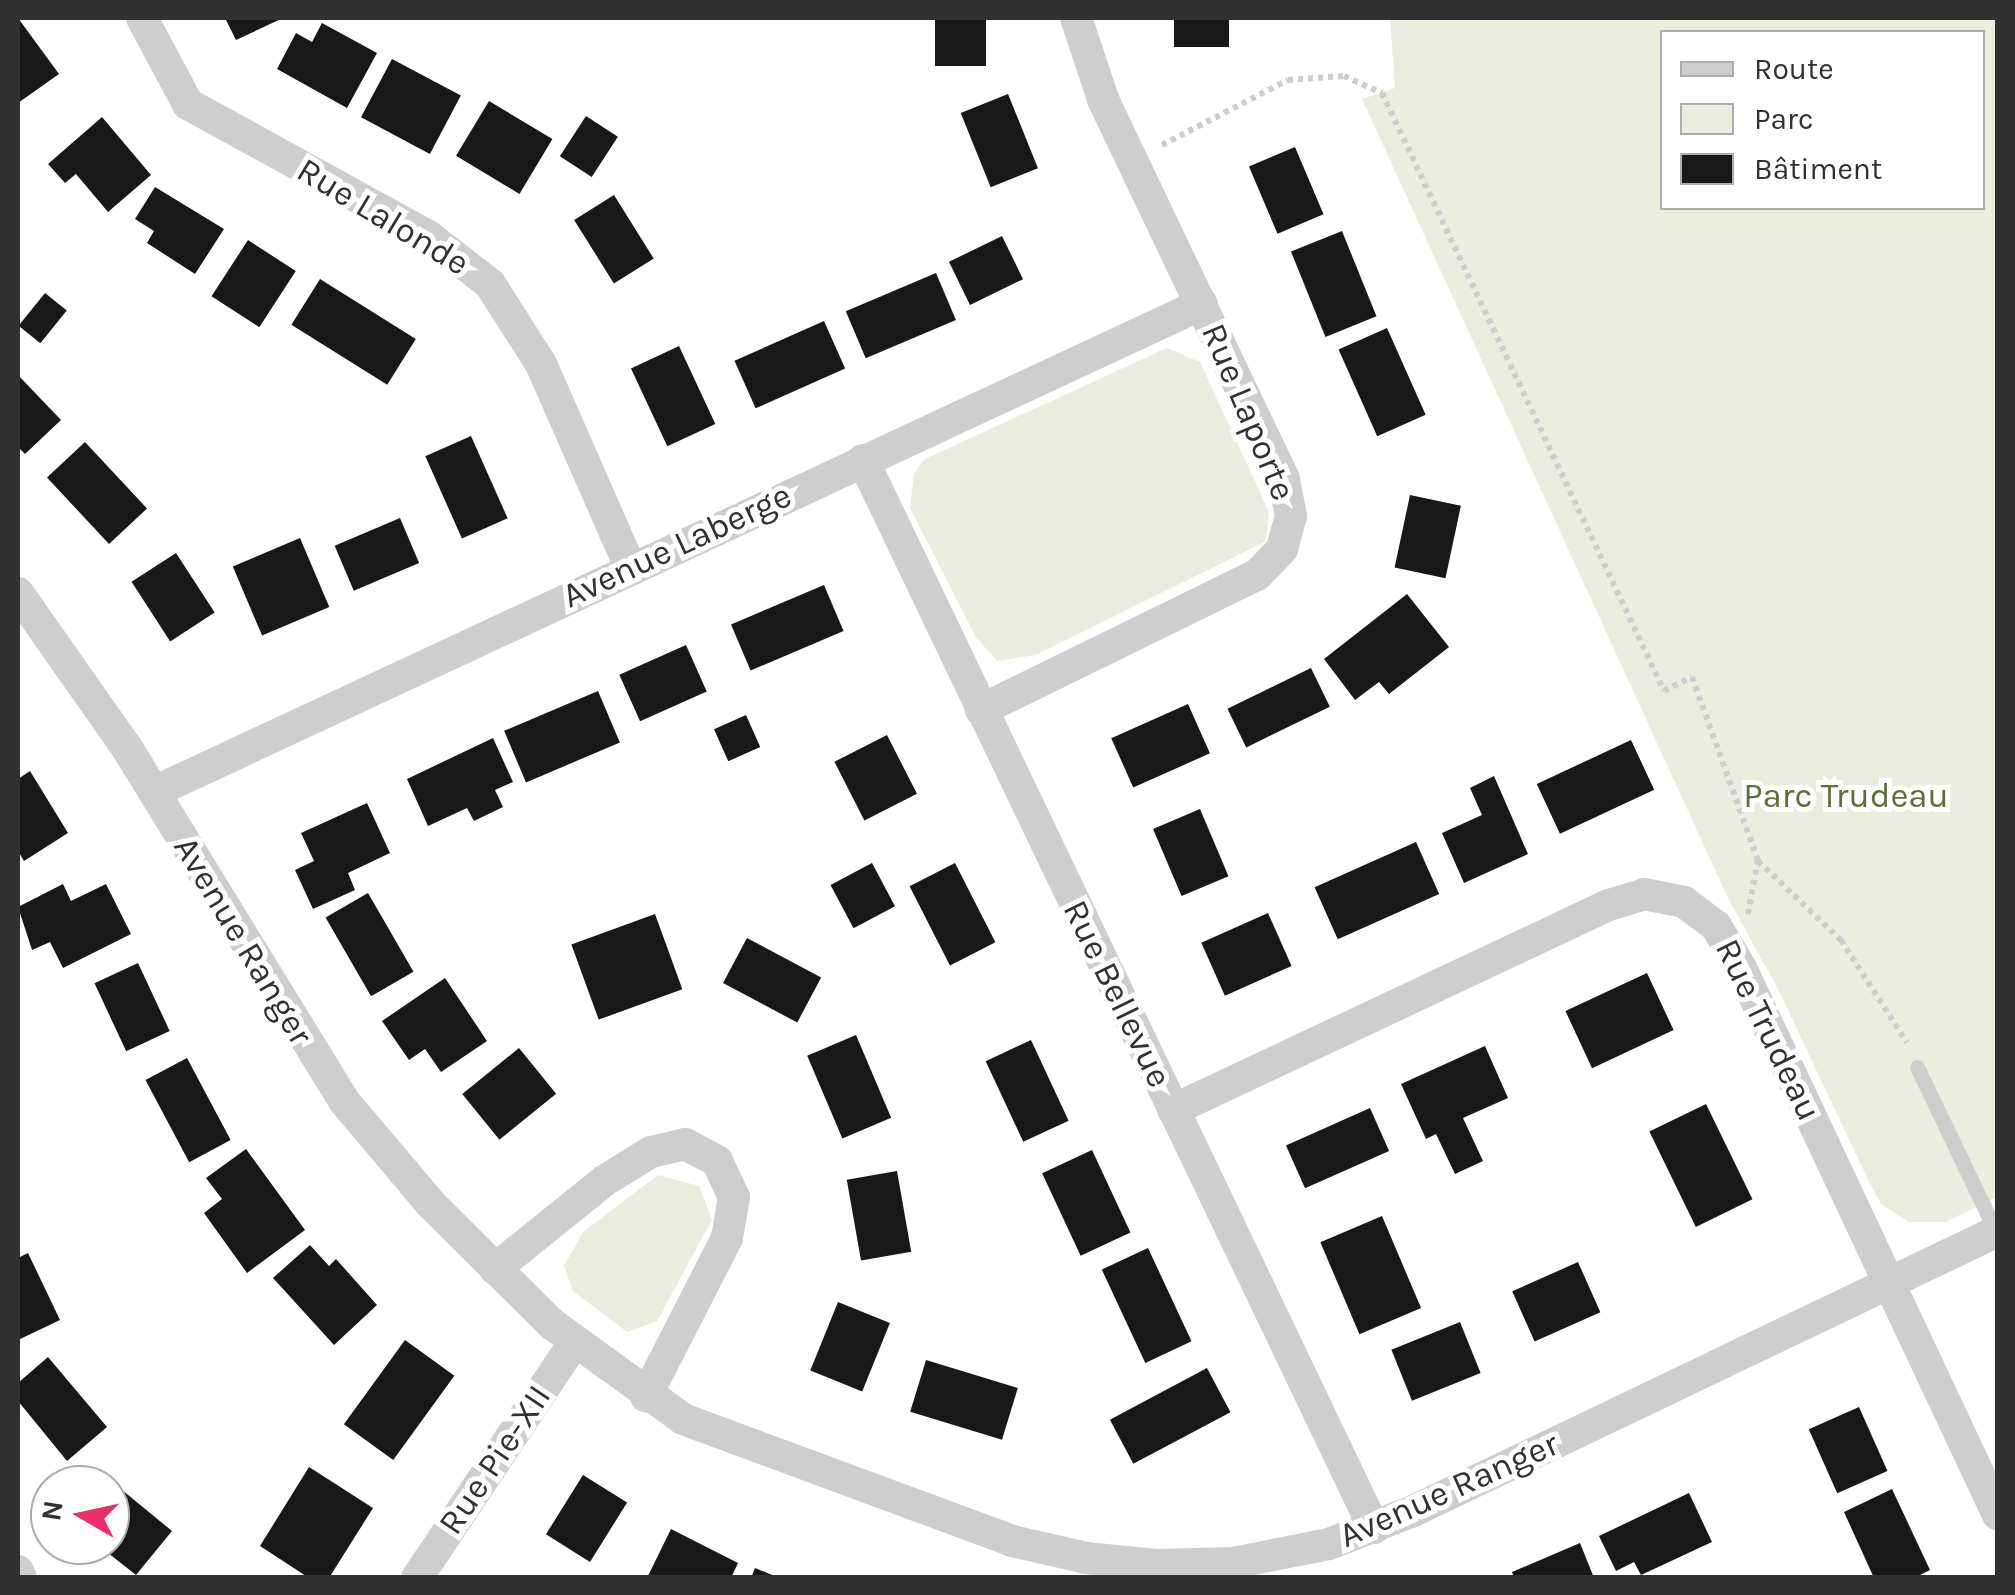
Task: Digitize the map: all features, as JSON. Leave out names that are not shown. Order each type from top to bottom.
[{"type":"street","name":"Rue Lalonde","points":[[142,18],[188,104],[428,236],[490,284],[541,364],[630,567]]},
{"type":"street","name":"Rue Laporte","points":[[981,710],[1240,585],[1282,548],[1291,516],[1284,479],[1089,66],[1076,18]]},
{"type":"street","name":"Avenue Laberge","points":[[154,792],[630,567],[1202,304]]},
{"type":"street","name":"Rue Bellevue","points":[[863,460],[1374,1528]]},
{"type":"street","name":"Avenue Ranger","points":[[18,593],[154,792],[335,1089],[402,1173],[495,1270],[574,1343],[646,1396],[746,1446],[937,1516],[1052,1552],[1138,1571],[1245,1561],[1374,1528],[1997,1231]]},
{"type":"street","name":"Rue Trudeau","points":[[1172,1110],[1626,900],[1663,895],[1684,902],[1701,911],[1728,944],[1998,1515]]},
{"type":"street","points":[[495,1270],[575,1202],[651,1152],[686,1144],[717,1161],[734,1197],[727,1238],[646,1396]]},
{"type":"street","name":"Rue Pie-XII","points":[[417,1578],[574,1343]]},
{"type":"lane","points":[[1917,1068],[1997,1231]]},
{"type":"path","points":[[1134,160],[1288,80],[1344,76],[1382,93],[1664,691],[1692,678],[1758,860],[1842,940],[1902,1029],[1917,1068]]},
{"type":"path","points":[[1728,944],[1747,918],[1758,860]]},
{"type":"green space","name":"Parc Trudeau","points":[[1390,18],[1997,18],[1997,1197],[1945,1222],[1909,1222],[1881,1204],[1780,993],[1728,898],[1362,99],[1395,88]]},
{"type":"green space","points":[[1167,348],[1200,362],[1269,512],[1266,541],[1036,655],[997,661],[976,637],[910,508],[914,473],[925,459]]},
{"type":"green space","points":[[658,1175],[699,1186],[712,1220],[657,1321],[627,1332],[573,1291],[564,1266],[583,1232]]},
{"type":"building","points":[[18,18],[59,74],[18,103]]},
{"type":"building","points":[[225,18],[283,18],[236,40]]},
{"type":"building","points":[[935,18],[986,18],[986,66],[935,66]]},
{"type":"building","points":[[1174,18],[1229,18],[1229,47],[1174,47]]},
{"type":"building","points":[[322,23],[377,53],[347,108],[277,69],[296,33],[312,42]]},
{"type":"building","points":[[392,59],[461,96],[430,154],[361,117]]},
{"type":"building","points":[[1008,94],[1038,168],[991,187],[961,113]]},
{"type":"building","points":[[489,101],[552,139],[519,194],[456,156]]},
{"type":"building","points":[[586,116],[618,137],[592,177],[560,156]]},
{"type":"building","points":[[102,117],[151,175],[108,212],[76,174],[65,183],[48,164]]},
{"type":"building","points":[[1295,147],[1324,214],[1277,234],[1249,167]]},
{"type":"building","points":[[155,187],[224,229],[195,274],[147,243],[154,231],[135,219]]},
{"type":"building","points":[[614,195],[654,259],[614,284],[574,220]]},
{"type":"building","points":[[1342,231],[1376,316],[1325,337],[1291,252]]},
{"type":"building","points":[[1002,236],[1023,279],[970,305],[949,262]]},
{"type":"building","points":[[248,240],[296,271],[259,327],[212,296]]},
{"type":"building","points":[[936,273],[956,320],[866,358],[846,311]]},
{"type":"building","points":[[320,279],[416,339],[387,385],[291,325]]},
{"type":"building","points":[[45,293],[67,311],[40,343],[19,326]]},
{"type":"building","points":[[824,321],[845,369],[756,408],[734,361]]},
{"type":"building","points":[[1387,328],[1426,415],[1377,436],[1339,350]]},
{"type":"building","points":[[679,346],[715,424],[667,446],[631,368]]},
{"type":"building","points":[[18,375],[61,420],[25,454],[18,447]]},
{"type":"building","points":[[471,436],[508,518],[462,539],[425,456]]},
{"type":"building","points":[[85,442],[147,509],[109,544],[47,477]]},
{"type":"building","points":[[1410,495],[1461,506],[1445,578],[1395,567]]},
{"type":"building","points":[[400,518],[419,563],[354,591],[335,546]]},
{"type":"building","points":[[300,538],[329,607],[262,636],[233,567]]},
{"type":"building","points":[[176,553],[215,613],[170,641],[132,582]]},
{"type":"building","points":[[824,585],[844,631],[751,670],[731,624]]},
{"type":"building","points":[[1407,594],[1449,647],[1389,694],[1379,682],[1355,700],[1324,659]]},
{"type":"building","points":[[686,645],[707,692],[640,721],[619,675]]},
{"type":"building","points":[[1311,668],[1330,707],[1246,747],[1227,709]]},
{"type":"building","points":[[598,691],[620,743],[526,782],[504,731]]},
{"type":"building","points":[[1188,704],[1210,753],[1133,787],[1111,738]]},
{"type":"building","points":[[746,715],[760,747],[728,761],[714,729]]},
{"type":"building","points":[[887,735],[917,794],[864,821],[834,762]]},
{"type":"building","points":[[493,738],[513,782],[495,790],[503,807],[474,821],[467,808],[428,826],[407,779]]},
{"type":"building","points":[[1631,740],[1654,790],[1560,834],[1537,784]]},
{"type":"building","points":[[30,771],[68,833],[24,861],[18,851],[18,779]]},
{"type":"building","points":[[1494,776],[1528,854],[1464,883],[1442,833],[1482,815],[1470,788]]},
{"type":"building","points":[[367,803],[390,853],[348,873],[355,890],[313,909],[295,870],[314,861],[301,833]]},
{"type":"building","points":[[1200,809],[1229,876],[1182,896],[1153,829]]},
{"type":"building","points":[[1416,842],[1439,894],[1338,939],[1315,887]]},
{"type":"building","points":[[872,863],[895,906],[854,928],[831,885]]},
{"type":"building","points":[[955,863],[995,942],[950,965],[910,886]]},
{"type":"building","points":[[63,884],[71,901],[106,884],[131,934],[63,968],[50,942],[32,950],[18,907]]},
{"type":"building","points":[[368,893],[414,972],[371,996],[326,918]]},
{"type":"building","points":[[1268,913],[1292,966],[1225,996],[1201,943]]},
{"type":"building","points":[[655,914],[682,989],[599,1020],[571,944]]},
{"type":"building","points":[[747,938],[821,977],[797,1022],[723,983]]},
{"type":"building","points":[[138,963],[170,1031],[126,1051],[94,983]]},
{"type":"building","points":[[1647,973],[1674,1030],[1592,1068],[1565,1011]]},
{"type":"building","points":[[445,978],[487,1041],[441,1072],[425,1049],[409,1060],[382,1021]]},
{"type":"building","points":[[856,1035],[891,1118],[842,1139],[807,1056]]},
{"type":"building","points":[[1031,1040],[1069,1121],[1023,1142],[986,1061]]},
{"type":"building","points":[[1485,1046],[1508,1098],[1463,1118],[1483,1161],[1455,1174],[1436,1134],[1426,1139],[1401,1084]]},
{"type":"building","points":[[519,1048],[556,1094],[499,1140],[462,1094]]},
{"type":"building","points":[[187,1058],[231,1140],[189,1162],[146,1080]]},
{"type":"building","points":[[1706,1104],[1752,1199],[1696,1227],[1649,1132]]},
{"type":"building","points":[[1370,1108],[1389,1151],[1305,1188],[1286,1145]]},
{"type":"building","points":[[246,1149],[305,1230],[247,1273],[204,1213],[222,1199],[206,1178]]},
{"type":"building","points":[[1092,1150],[1130,1232],[1081,1256],[1042,1173]]},
{"type":"building","points":[[897,1171],[911,1252],[861,1261],[847,1180]]},
{"type":"building","points":[[1382,1216],[1421,1308],[1359,1334],[1320,1242]]},
{"type":"building","points":[[310,1245],[329,1266],[336,1259],[377,1305],[334,1345],[273,1278]]},
{"type":"building","points":[[1148,1248],[1192,1341],[1145,1363],[1102,1270]]},
{"type":"building","points":[[28,1253],[60,1320],[18,1340],[18,1258]]},
{"type":"building","points":[[1578,1262],[1600,1312],[1535,1342],[1512,1291]]},
{"type":"building","points":[[838,1302],[890,1323],[862,1392],[810,1371]]},
{"type":"building","points":[[1460,1322],[1481,1373],[1412,1401],[1391,1350]]},
{"type":"building","points":[[405,1340],[454,1376],[393,1460],[344,1424]]},
{"type":"building","points":[[48,1357],[107,1427],[67,1461],[18,1401],[18,1383]]},
{"type":"building","points":[[926,1360],[1018,1388],[1002,1440],[910,1412]]},
{"type":"building","points":[[1207,1368],[1230,1412],[1133,1464],[1110,1420]]},
{"type":"building","points":[[1859,1407],[1887,1471],[1837,1493],[1809,1429]]},
{"type":"building","points":[[309,1467],[373,1508],[329,1578],[309,1578],[260,1546]]},
{"type":"building","points":[[583,1475],[627,1503],[590,1562],[546,1534]]},
{"type":"building","points":[[1892,1489],[1930,1570],[1914,1578],[1874,1578],[1844,1512]]},
{"type":"building","points":[[1689,1493],[1712,1542],[1641,1575],[1634,1562],[1616,1571],[1599,1536]]},
{"type":"building","points":[[130,1497],[172,1531],[136,1575],[123,1565],[130,1565]]},
{"type":"building","points":[[671,1529],[738,1563],[731,1578],[647,1578]]},
{"type":"building","points":[[1580,1543],[1594,1578],[1514,1578],[1512,1572]]},
{"type":"building","points":[[755,1568],[777,1577],[777,1578],[751,1578]]}]
